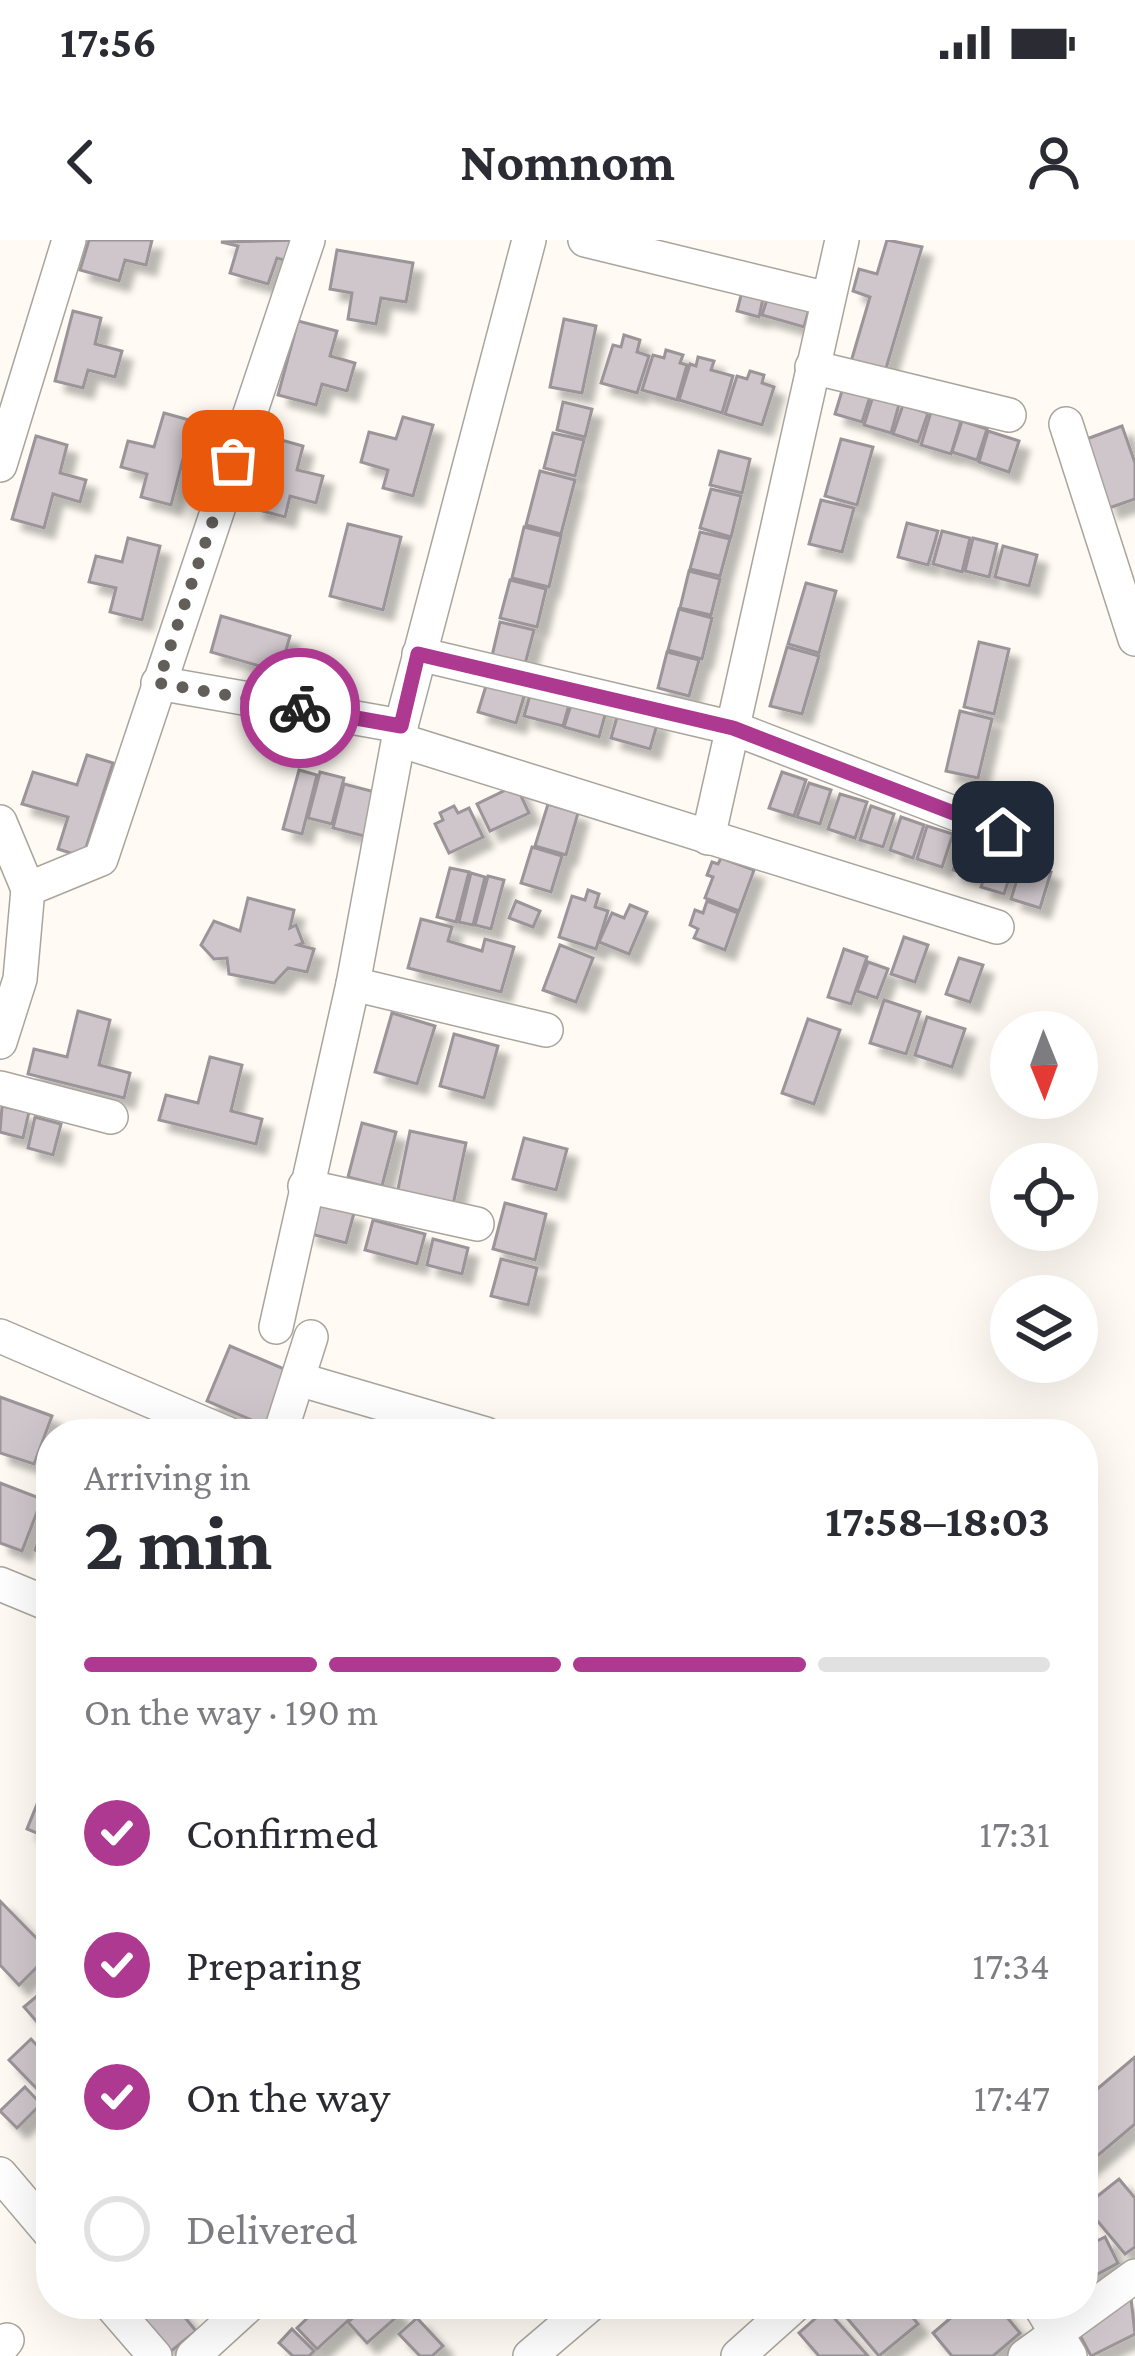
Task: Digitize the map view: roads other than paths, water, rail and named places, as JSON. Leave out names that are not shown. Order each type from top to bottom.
[{"type":"street","points":[[0,465],[69,240]]},
{"type":"street","points":[[28,890],[101,859],[308,240]]},
{"type":"street","points":[[276,1327],[353,984],[418,654],[530,240]]},
{"type":"street","points":[[585,240],[647,248],[828,299]]},
{"type":"street","points":[[708,838],[842,240]]},
{"type":"street","points":[[812,367],[1009,415]]},
{"type":"street","points":[[1066,424],[1135,639]]},
{"type":"street","points":[[418,654],[733,728],[1003,832]]},
{"type":"street","points":[[158,683],[400,733],[708,838],[997,927]]},
{"type":"street","points":[[0,823],[28,890],[20,980],[0,1042]]},
{"type":"street","points":[[353,984],[546,1030]]},
{"type":"street","points":[[0,1088],[111,1117]]},
{"type":"street","points":[[305,1186],[477,1224]]},
{"type":"street","points":[[285,1419],[311,1337]]},
{"type":"street","points":[[2,1344],[190,1419]]},
{"type":"street","points":[[298,1379],[435,1419]]},
{"type":"street","points":[[0,1584],[36,1598]]},
{"type":"street","points":[[0,2174],[36,2216]]},
{"type":"street","points":[[1098,2301],[1135,2276]]},
{"type":"street","points":[[123,2319],[155,2356]]},
{"type":"street","points":[[194,2356],[234,2319]]},
{"type":"street","points":[[530,2356],[573,2319]]},
{"type":"street","points":[[738,2356],[779,2319]]},
{"type":"street","points":[[1025,2356],[1055,2330]]}]
